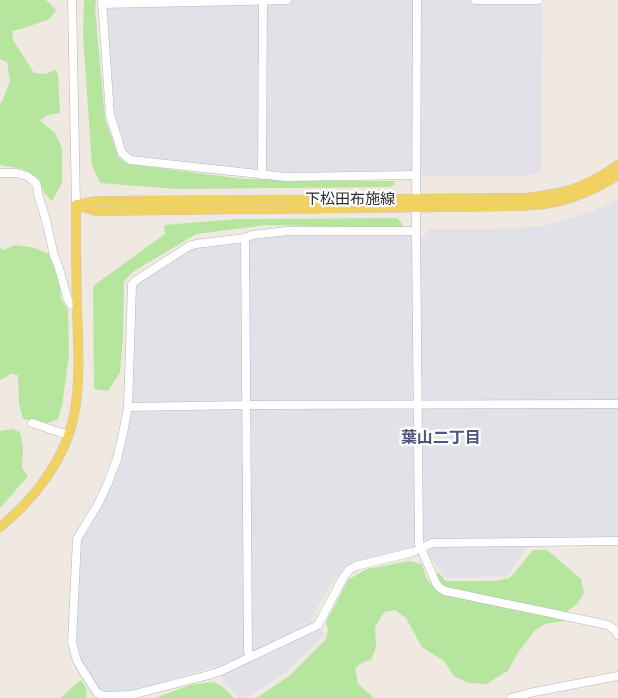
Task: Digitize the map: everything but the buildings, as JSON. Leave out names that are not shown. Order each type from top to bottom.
[{"type":"main road","name":"下松田布施線","points":[[416,203],[526,198],[550,194],[576,188],[603,175],[618,165]]},
{"type":"main road","name":"下松田布施線","points":[[76,205],[96,202],[416,203],[522,206],[552,203],[582,194],[618,175]]},
{"type":"main road","points":[[0,527],[26,504],[44,482],[59,458],[74,417],[79,370],[76,205]]},
{"type":"street","points":[[72,0],[76,205]]},
{"type":"street","points":[[262,175],[263,0]]},
{"type":"street","points":[[287,0],[102,2],[110,116],[122,153],[130,160],[285,177],[416,176]]},
{"type":"street","points":[[417,0],[416,231],[419,544],[436,583],[445,591],[608,625],[618,635]]},
{"type":"street","points":[[475,0],[538,0]]},
{"type":"street","points":[[0,172],[27,176],[34,180],[37,185],[54,256],[68,300],[72,305],[77,306]]},
{"type":"street","points":[[416,231],[288,231],[189,246],[135,281],[132,285],[128,407],[122,438],[111,475],[97,506],[77,540],[72,642],[77,661],[97,693],[104,696],[131,695],[221,671],[318,624],[349,570],[356,566],[413,552],[432,543],[618,541]]},
{"type":"street","points":[[244,238],[248,651],[250,656]]},
{"type":"street","points":[[128,407],[618,404]]},
{"type":"street","points":[[32,423],[68,435]]},
{"type":"street","points":[[510,698],[618,676]]},
{"type":"shaded area","points":[[110,0],[539,0],[542,6],[541,173],[524,176],[272,174],[269,170],[258,168],[254,172],[131,158],[123,152],[111,114],[105,14],[110,7]]},
{"type":"shaded area","points":[[618,199],[618,538],[532,538],[507,576],[446,578],[429,556],[404,549],[354,564],[336,578],[311,619],[325,635],[282,675],[245,698],[238,698],[214,667],[129,692],[106,694],[99,691],[80,660],[77,643],[80,537],[105,499],[118,469],[128,425],[134,348],[134,287],[140,280],[193,247],[251,237],[318,233],[408,233],[411,236],[424,237],[428,229],[501,229],[543,226],[591,212]]},
{"type":"green space","points":[[0,0],[46,0],[56,10],[50,19],[12,31],[13,40],[34,73],[44,74],[56,70],[58,75],[60,113],[48,115],[40,120],[55,133],[62,148],[62,183],[52,201],[44,193],[37,177],[22,169],[0,165],[0,104],[10,81],[7,62],[0,59]]},
{"type":"green space","points":[[84,0],[96,0],[95,8],[105,119],[119,158],[128,164],[244,179],[396,181],[392,187],[177,189],[100,183],[92,165],[83,35]]},
{"type":"green space","points":[[397,218],[404,228],[266,225],[196,234],[134,271],[124,281],[123,338],[120,372],[108,391],[94,389],[93,286],[165,234],[164,225],[238,219]]},
{"type":"green space","points":[[15,245],[35,248],[49,254],[59,281],[61,299],[68,310],[69,355],[62,406],[58,419],[47,423],[23,419],[19,404],[18,375],[11,374],[0,380],[0,247],[4,250]]},
{"type":"green space","points":[[12,429],[20,432],[23,446],[22,468],[28,476],[0,508],[0,431]]},
{"type":"green space","points":[[533,550],[547,550],[581,579],[584,593],[578,603],[565,613],[564,621],[545,624],[534,631],[515,657],[509,670],[486,684],[468,683],[454,676],[444,661],[422,647],[406,618],[395,610],[384,612],[375,627],[376,647],[371,660],[363,662],[355,668],[358,684],[374,698],[255,698],[289,676],[326,639],[328,630],[326,622],[348,580],[367,569],[410,561],[422,564],[426,578],[433,585],[438,572],[446,581],[496,581],[510,578]]},
{"type":"green space","points":[[81,680],[86,688],[87,698],[60,698]]},
{"type":"green space","points":[[213,682],[222,686],[234,698],[155,698],[190,685]]},
{"type":"district","name":"葉山二丁目","points":[[441,437]]}]
